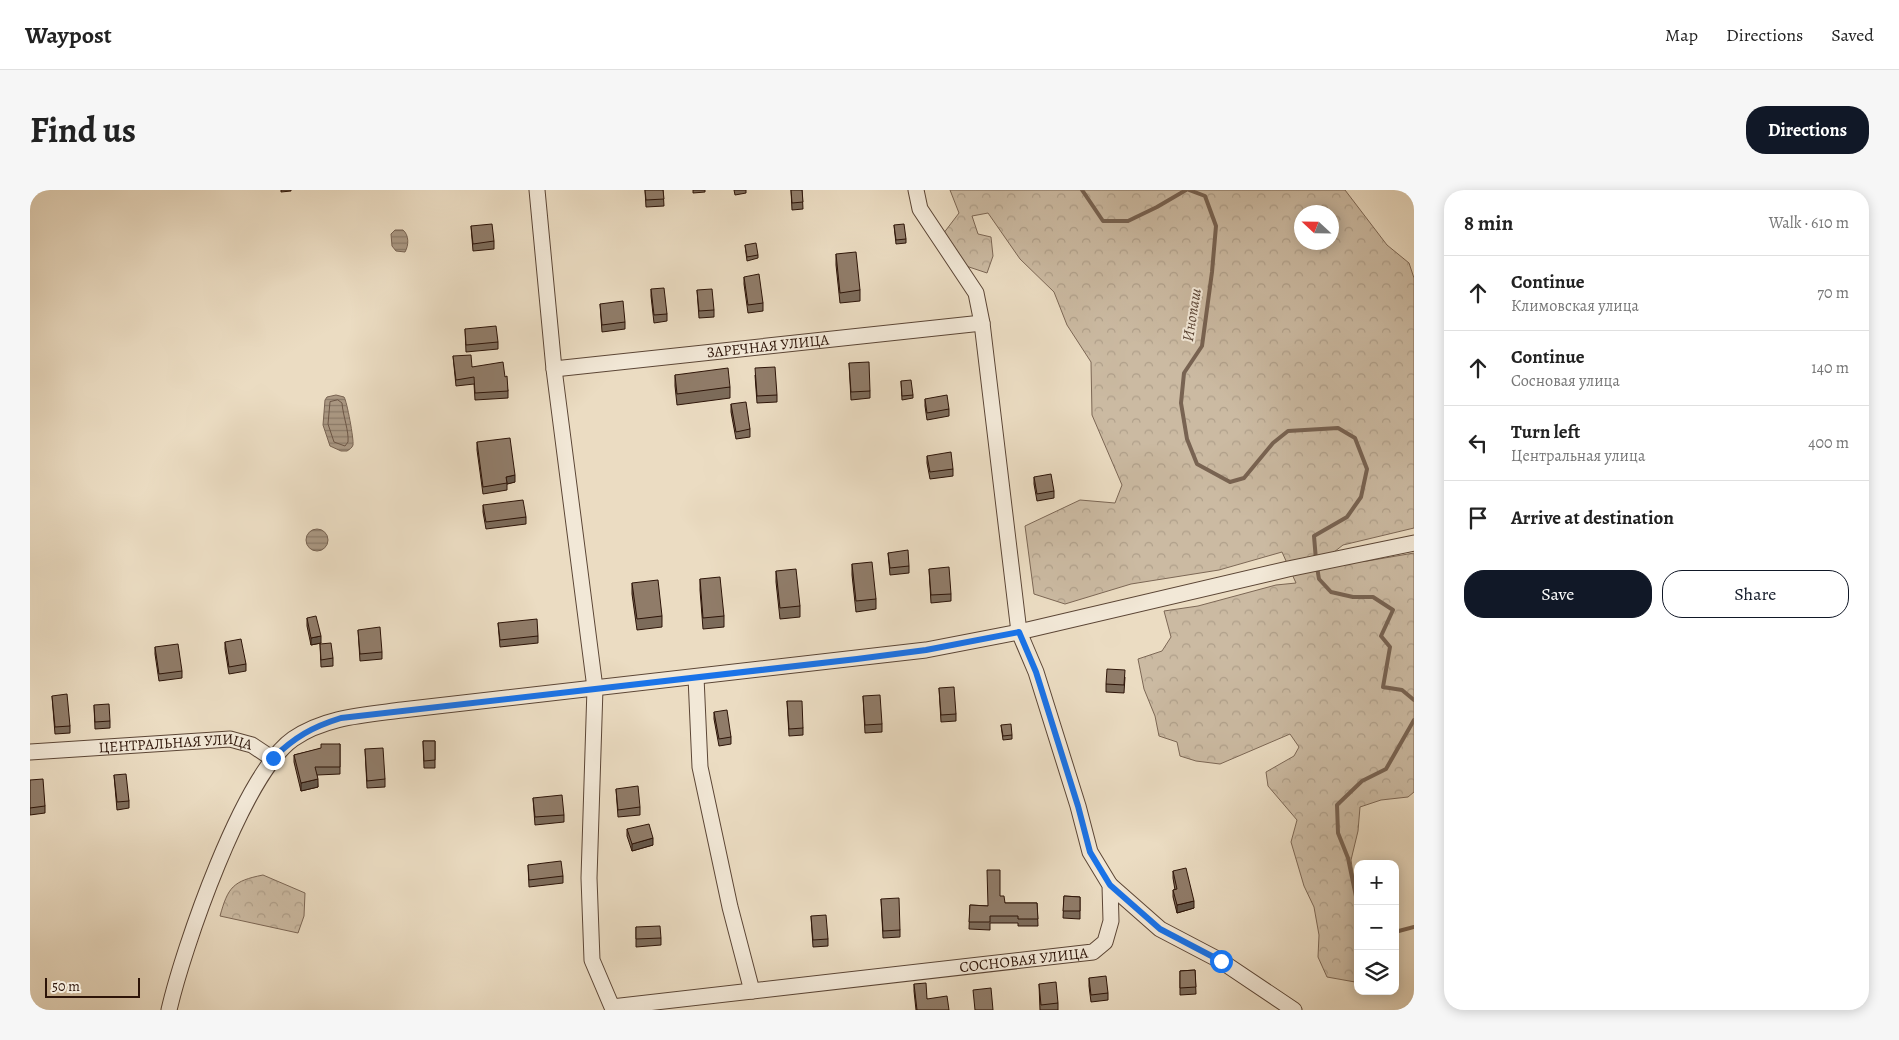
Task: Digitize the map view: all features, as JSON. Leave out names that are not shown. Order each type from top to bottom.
[{"type":"street","points":[[537,190],[554,369],[595,688]]},
{"type":"street","name":"СОСНОВАЯ УЛИЦА","points":[[595,688],[589,878],[592,960],[612,1007],[1094,952],[1105,942],[1111,921],[1110,885],[1090,852],[1078,806],[1036,672],[1019,632],[982,323],[976,293],[920,209],[916,190]]},
{"type":"street","name":"ЗАРЕЧНАЯ УЛИЦА","points":[[554,369],[982,323]]},
{"type":"street","name":"ЦЕНТРАЛЬНАЯ УЛИЦА","points":[[30,752],[230,739],[252,745],[273,758],[292,739],[321,724],[341,718],[896,654],[1019,632],[1288,570],[1414,544]]},
{"type":"street","points":[[696,677],[700,767],[730,907],[752,991]]},
{"type":"street","points":[[169,1010],[186,948],[205,896],[244,808],[273,758]]},
{"type":"street","points":[[1110,885],[1160,929],[1221,961],[1294,1010]]},
{"type":"green space","points":[[950,190],[1345,190],[1387,245],[1409,263],[1414,278],[1414,528],[1343,545],[1334,552],[1351,561],[1367,561],[1414,553],[1414,792],[1408,797],[1381,800],[1360,807],[1358,831],[1351,860],[1354,881],[1354,982],[1327,977],[1318,957],[1319,935],[1314,907],[1304,886],[1291,842],[1297,820],[1268,786],[1266,772],[1294,756],[1299,747],[1290,734],[1220,764],[1196,761],[1180,756],[1177,742],[1159,736],[1155,716],[1144,689],[1138,659],[1162,651],[1171,637],[1164,611],[1198,606],[1276,585],[1296,583],[1282,552],[1219,570],[1131,584],[1065,604],[1034,594],[1025,526],[1080,500],[1115,503],[1122,485],[1092,415],[1091,362],[1067,325],[1054,292],[1020,259],[988,213],[972,216],[978,234],[991,237],[993,256],[987,273],[960,264],[943,234],[959,213]]},
{"type":"green space","points":[[263,875],[305,893],[304,916],[298,933],[220,916],[226,898],[233,887],[245,880]]},
{"type":"water","points":[[395,230],[403,230],[407,237],[408,243],[405,252],[396,251],[392,246],[391,234]]},
{"type":"water","points":[[336,395],[344,397],[348,413],[353,445],[347,451],[341,451],[330,446],[323,425],[325,400],[327,397]]},
{"type":"water","points":[[317,529],[325,532],[328,540],[325,548],[317,551],[309,548],[306,540],[309,532]]},
{"type":"building","points":[[645,190],[663,190],[664,199],[646,200]]},
{"type":"building","points":[[791,190],[802,190],[803,202],[792,203]]},
{"type":"building","points":[[492,224],[494,241],[473,244],[471,226]]},
{"type":"building","points":[[904,224],[906,239],[896,240],[894,225]]},
{"type":"building","points":[[756,243],[758,255],[747,257],[745,245]]},
{"type":"building","points":[[856,252],[860,290],[840,293],[836,254]]},
{"type":"building","points":[[759,274],[763,303],[748,305],[744,277]]},
{"type":"building","points":[[664,288],[667,314],[654,315],[651,289]]},
{"type":"building","points":[[712,289],[714,310],[699,311],[697,290]]},
{"type":"building","points":[[623,301],[625,322],[602,325],[600,304]]},
{"type":"building","points":[[496,326],[498,342],[466,345],[465,329]]},
{"type":"building","points":[[471,355],[472,367],[503,362],[505,377],[507,376],[508,391],[475,393],[474,377],[456,380],[453,356]]},
{"type":"building","points":[[869,362],[870,391],[851,392],[849,363]]},
{"type":"building","points":[[775,367],[777,395],[757,396],[755,368]]},
{"type":"building","points":[[728,368],[730,387],[677,394],[675,375]]},
{"type":"building","points":[[911,380],[913,395],[902,396],[901,381]]},
{"type":"building","points":[[947,395],[949,409],[927,413],[925,399]]},
{"type":"building","points":[[746,402],[750,429],[736,432],[731,404]]},
{"type":"building","points":[[510,438],[515,475],[506,477],[507,483],[483,487],[477,442]]},
{"type":"building","points":[[951,452],[953,469],[930,472],[927,456]]},
{"type":"building","points":[[1051,474],[1054,491],[1037,494],[1034,477]]},
{"type":"building","points":[[523,500],[526,517],[486,522],[483,505]]},
{"type":"building","points":[[908,550],[909,566],[890,568],[888,553]]},
{"type":"building","points":[[872,562],[876,599],[856,601],[852,564]]},
{"type":"building","points":[[949,567],[951,594],[931,595],[929,569]]},
{"type":"building","points":[[796,569],[800,606],[780,608],[776,571]]},
{"type":"building","points":[[720,577],[724,616],[703,618],[700,579]]},
{"type":"building","points":[[658,580],[662,616],[637,619],[632,583]]},
{"type":"building","points":[[316,616],[321,636],[311,638],[307,618]]},
{"type":"building","points":[[537,619],[538,636],[500,640],[498,623]]},
{"type":"building","points":[[380,627],[382,652],[360,654],[358,630]]},
{"type":"building","points":[[241,639],[246,664],[229,667],[225,642]]},
{"type":"building","points":[[331,643],[333,658],[321,660],[320,644]]},
{"type":"building","points":[[178,644],[182,671],[159,674],[155,647]]},
{"type":"building","points":[[1107,669],[1125,670],[1124,685],[1106,684]]},
{"type":"building","points":[[954,687],[956,714],[941,715],[939,688]]},
{"type":"building","points":[[67,694],[70,726],[55,727],[52,696]]},
{"type":"building","points":[[880,695],[882,724],[865,725],[863,696]]},
{"type":"building","points":[[787,701],[802,701],[803,728],[789,729]]},
{"type":"building","points":[[109,704],[110,721],[95,722],[94,705]]},
{"type":"building","points":[[727,710],[731,737],[719,739],[714,712]]},
{"type":"building","points":[[1011,724],[1012,735],[1003,736],[1001,725]]},
{"type":"building","points":[[423,741],[435,741],[435,760],[424,761]]},
{"type":"building","points":[[321,744],[340,744],[340,767],[315,767],[318,779],[301,783],[294,755],[321,748]]},
{"type":"building","points":[[383,748],[385,779],[367,781],[365,749]]},
{"type":"building","points":[[126,774],[129,801],[117,802],[114,775]]},
{"type":"building","points":[[43,779],[45,806],[30,808],[30,780]]},
{"type":"building","points":[[638,786],[640,807],[618,810],[616,789]]},
{"type":"building","points":[[562,795],[564,815],[535,817],[533,798]]},
{"type":"building","points":[[649,824],[653,838],[632,844],[627,829]]},
{"type":"building","points":[[561,861],[563,876],[529,880],[528,865]]},
{"type":"building","points":[[1186,868],[1194,901],[1177,905],[1173,890],[1177,889],[1173,871]]},
{"type":"building","points":[[987,870],[1000,870],[1000,896],[1004,896],[1005,903],[1037,903],[1038,919],[1018,919],[1018,916],[990,916],[990,922],[969,922],[970,905],[988,906]]},
{"type":"building","points":[[1064,896],[1080,897],[1080,911],[1063,911]]},
{"type":"building","points":[[899,898],[900,930],[883,931],[881,899]]},
{"type":"building","points":[[826,915],[828,939],[813,940],[811,916]]},
{"type":"building","points":[[660,926],[661,938],[636,939],[636,927]]},
{"type":"building","points":[[1195,970],[1196,987],[1180,988],[1180,971]]},
{"type":"building","points":[[1106,976],[1108,993],[1091,995],[1089,978]]},
{"type":"building","points":[[1056,982],[1058,1003],[1041,1005],[1039,984]]},
{"type":"building","points":[[926,983],[927,999],[947,996],[949,1010],[917,1010],[914,984]]},
{"type":"building","points":[[991,988],[993,1010],[975,1010],[973,990]]},
{"type":"waterway","name":"Инопаш","points":[[1082,190],[1103,221],[1128,221],[1186,190]]},
{"type":"waterway","name":"Инопаш","points":[[1189,190],[1205,196],[1216,226],[1202,346],[1184,373],[1181,403],[1187,439],[1197,464],[1230,482],[1244,478],[1273,443],[1288,431],[1338,428],[1355,438],[1367,469],[1361,497],[1347,517],[1314,536],[1316,560]]},
{"type":"waterway","name":"Инопаш","points":[[1317,567],[1319,579],[1331,592],[1353,597],[1373,597],[1393,610],[1381,636],[1390,647],[1383,687],[1402,690],[1414,700]]},
{"type":"waterway","name":"Инопаш","points":[[1358,905],[1348,858],[1338,833],[1337,805],[1362,781],[1386,769],[1414,720]]},
{"type":"waterway","name":"Инопаш","points":[[1399,931],[1414,927]]},
{"type":"route","points":[[273,758],[292,739],[321,724],[341,718],[857,659],[926,650],[1019,632],[1036,672],[1058,748],[1078,806],[1090,852],[1110,885],[1160,929],[1221,961]]}]
